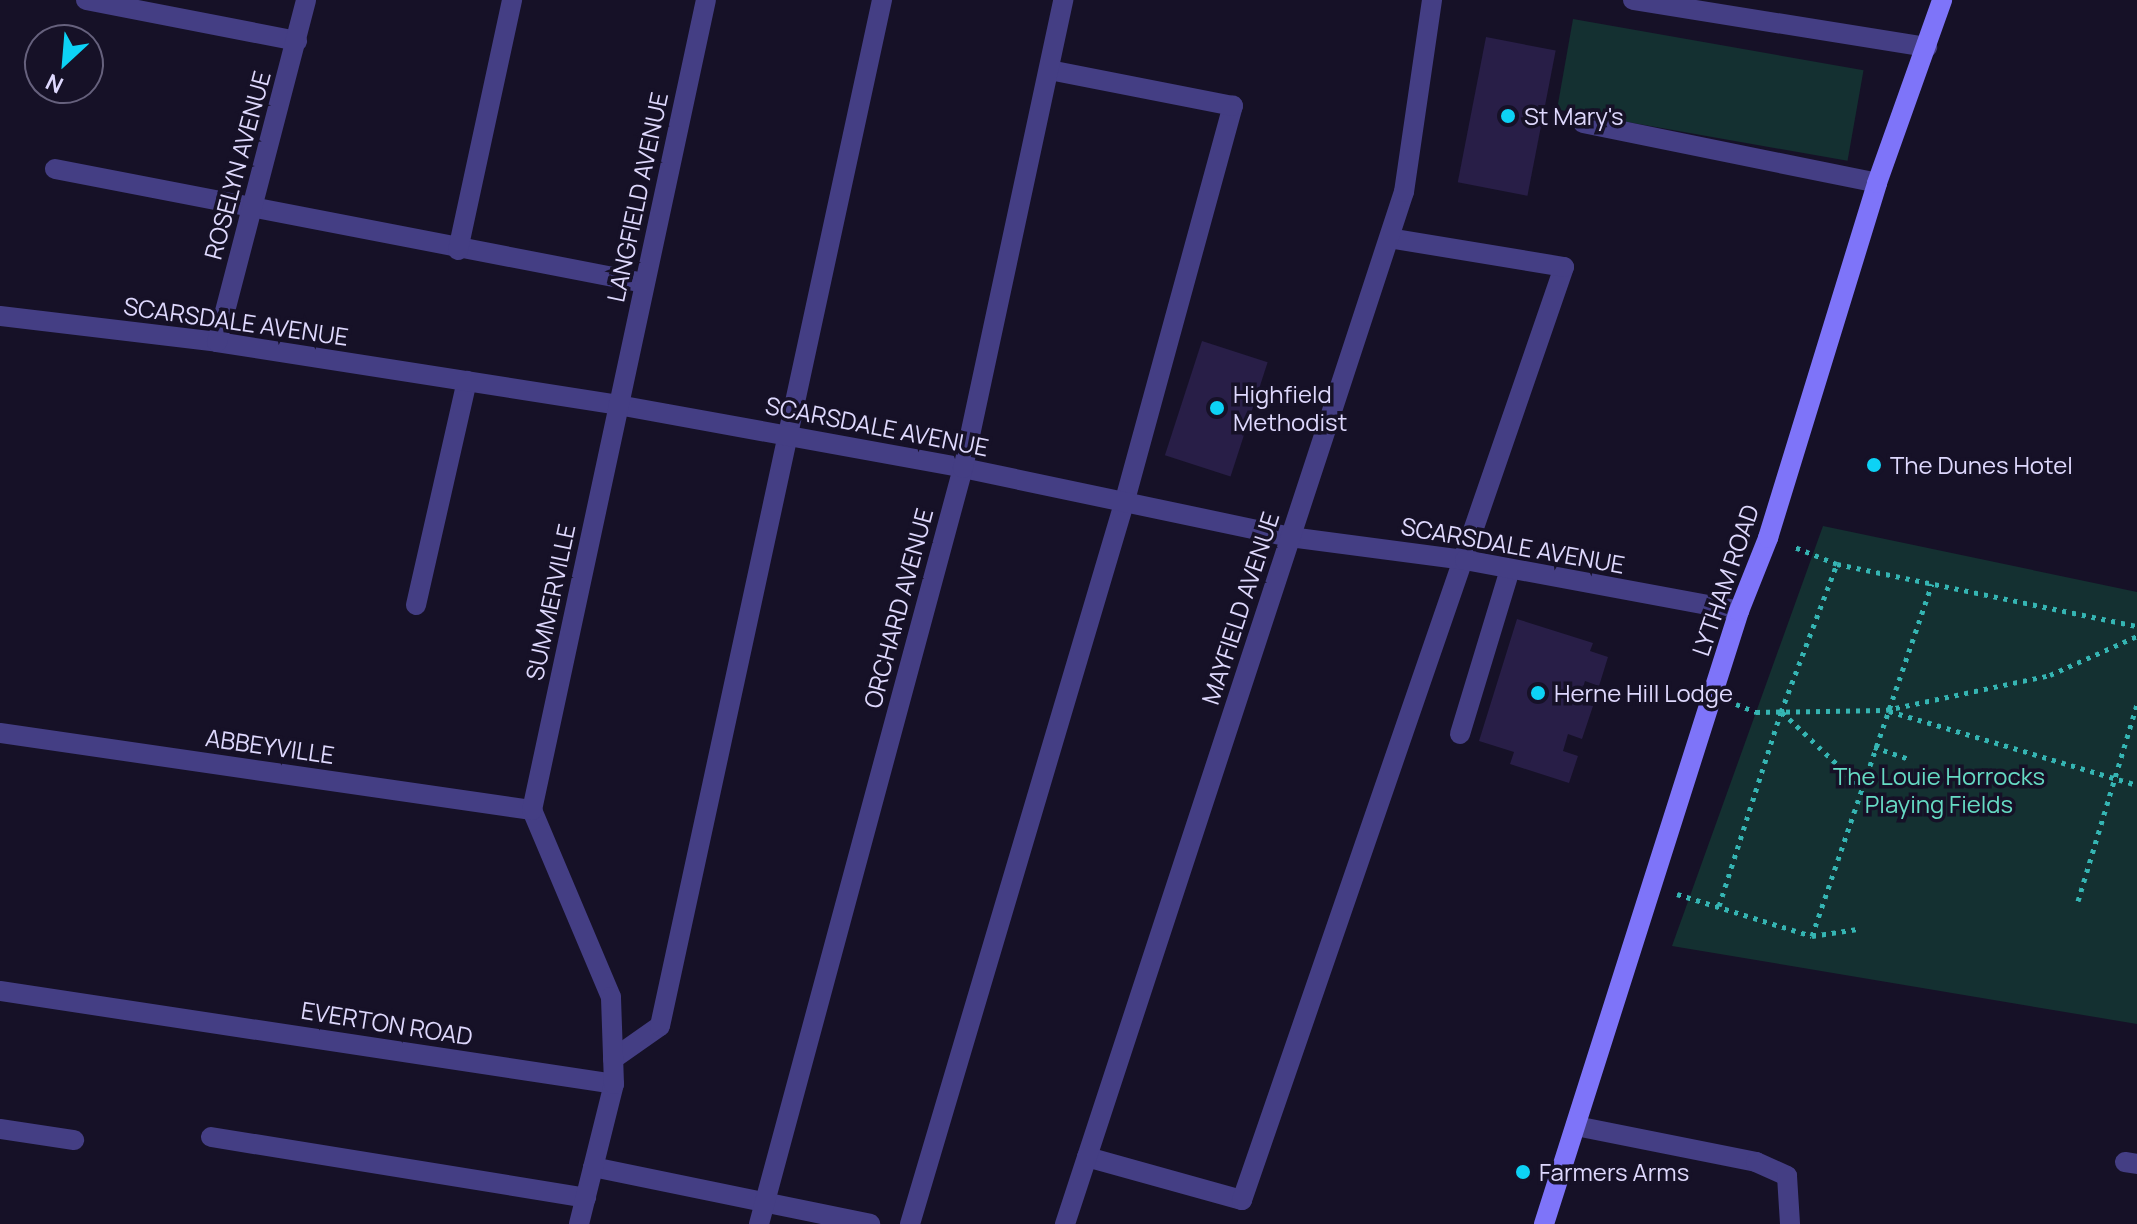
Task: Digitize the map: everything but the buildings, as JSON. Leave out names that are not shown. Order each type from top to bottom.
[{"type":"main road","name":"LYTHAM ROAD","points":[[1544,1224],[1739,611],[1768,538],[1877,183],[1942,0]]},
{"type":"street","name":"ROSELYN AVENUE","points":[[217,342],[306,0]]},
{"type":"street","points":[[458,250],[512,0]]},
{"type":"street","name":"LANGFIELD AVENUE","points":[[618,405],[706,0]]},
{"type":"street","points":[[613,1059],[660,1026],[882,0]]},
{"type":"street","name":"ORCHARD AVENUE","points":[[761,1215],[963,468],[1063,0]]},
{"type":"street","name":"MAYFIELD AVENUE","points":[[1065,1224],[1404,192],[1432,0]]},
{"type":"street","points":[[1633,0],[1927,47]]},
{"type":"street","points":[[97,1],[297,41]]},
{"type":"street","points":[[910,1224],[1125,500],[1233,106],[1050,70]]},
{"type":"street","points":[[1583,123],[1877,183]]},
{"type":"street","points":[[55,169],[458,250],[644,283]]},
{"type":"street","points":[[1087,1157],[1242,1200],[1564,267],[1389,238]]},
{"type":"street","name":"SCARSDALE AVENUE","points":[[0,316],[217,342],[618,405],[963,468],[1290,537],[1465,560],[1739,611]]},
{"type":"street","points":[[416,605],[467,381]]},
{"type":"street","name":"SUMMERVILLE","points":[[532,810],[618,405]]},
{"type":"street","points":[[1460,734],[1510,569]]},
{"type":"street","name":"ABBEYVILLE","points":[[0,733],[532,810]]},
{"type":"street","points":[[532,810],[611,997],[614,1084],[579,1224]]},
{"type":"street","name":"EVERTON ROAD","points":[[0,991],[614,1084]]},
{"type":"street","points":[[1576,1126],[1756,1162],[1787,1176],[1790,1224]]},
{"type":"street","points":[[0,1129],[74,1140]]},
{"type":"street","points":[[211,1137],[586,1198]]},
{"type":"street","points":[[593,1167],[761,1215],[870,1224]]},
{"type":"path","points":[[1768,538],[1837,564],[2137,626]]},
{"type":"path","points":[[1719,906],[1781,712],[1837,564]]},
{"type":"path","points":[[1812,936],[1886,710],[1932,584]]},
{"type":"path","points":[[1713,696],[1756,712],[1886,710],[2050,675],[2137,636]]},
{"type":"path","points":[[2078,901],[2137,704]]},
{"type":"path","points":[[1886,710],[2116,775],[2137,785]]},
{"type":"path","points":[[1781,712],[1861,787]]},
{"type":"path","points":[[1874,747],[1908,759]]},
{"type":"path","points":[[1650,886],[1812,936],[1857,929]]},
{"type":"green space","points":[[1573,19],[1864,70],[1848,161],[1557,110]]},
{"type":"green space","name":"The Louie Horrocks Playing Fields","points":[[1823,526],[2137,592],[2137,1024],[1672,946]]},
{"type":"place","name":"St Mary's","points":[[1508,116]]},
{"type":"place","name":"Highfield Methodist","points":[[1217,408]]},
{"type":"place","name":"The Dunes Hotel","points":[[1874,465]]},
{"type":"place","name":"Herne Hill Lodge","points":[[1538,693]]},
{"type":"place","name":"Farmers Arms","points":[[1523,1172]]}]
